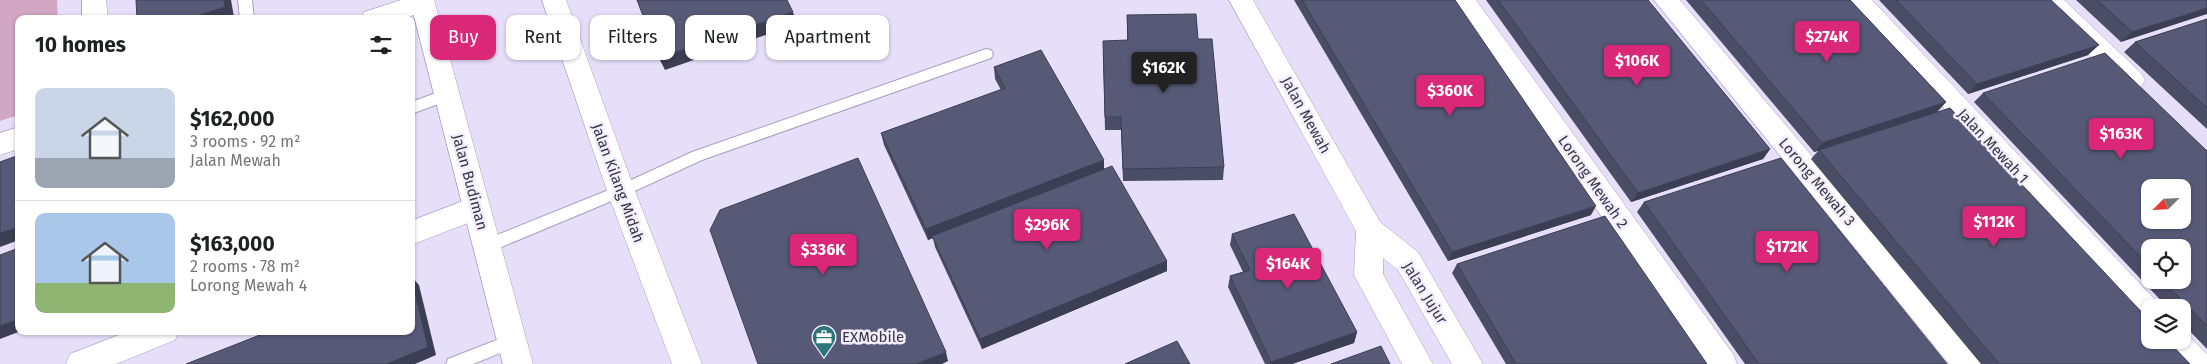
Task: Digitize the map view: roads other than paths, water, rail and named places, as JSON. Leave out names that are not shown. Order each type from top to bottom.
[{"type":"street","points":[[94,0],[95,15]]},
{"type":"street","name":"Jalan Kilang Midah","points":[[554,0],[621,191],[687,364]]},
{"type":"street","name":"Jalan Mewah","points":[[1242,0],[1370,230]]},
{"type":"street","name":"Lorong Mewah 2","points":[[1463,0],[1722,364]]},
{"type":"street","name":"Lorong Mewah 3","points":[[1666,0],[1968,364]]},
{"type":"street","name":"Jalan Mewah 1","points":[[1857,0],[2141,304]]},
{"type":"street","points":[[2048,0],[2149,96]]},
{"type":"street","points":[[384,15],[422,1]]},
{"type":"street","name":"Jalan Budiman","points":[[422,1],[515,353]]},
{"type":"street","points":[[0,144],[15,139]]},
{"type":"street","points":[[415,232],[476,208]]},
{"type":"street","points":[[1370,230],[1368,275],[1418,364]]},
{"type":"street","name":"Jalan Jujur","points":[[1370,230],[1408,260],[1468,364]]},
{"type":"street","points":[[81,364],[154,335]]},
{"type":"street","points":[[2182,349],[2196,364]]},
{"type":"lane","points":[[245,0],[247,15]]},
{"type":"lane","points":[[487,246],[621,191],[697,156],[986,54]]},
{"type":"lane","points":[[415,107],[446,95]]},
{"type":"lane","points":[[454,364],[515,353]]},
{"type":"place","name":"EXMobile","points":[[824,358]]}]
